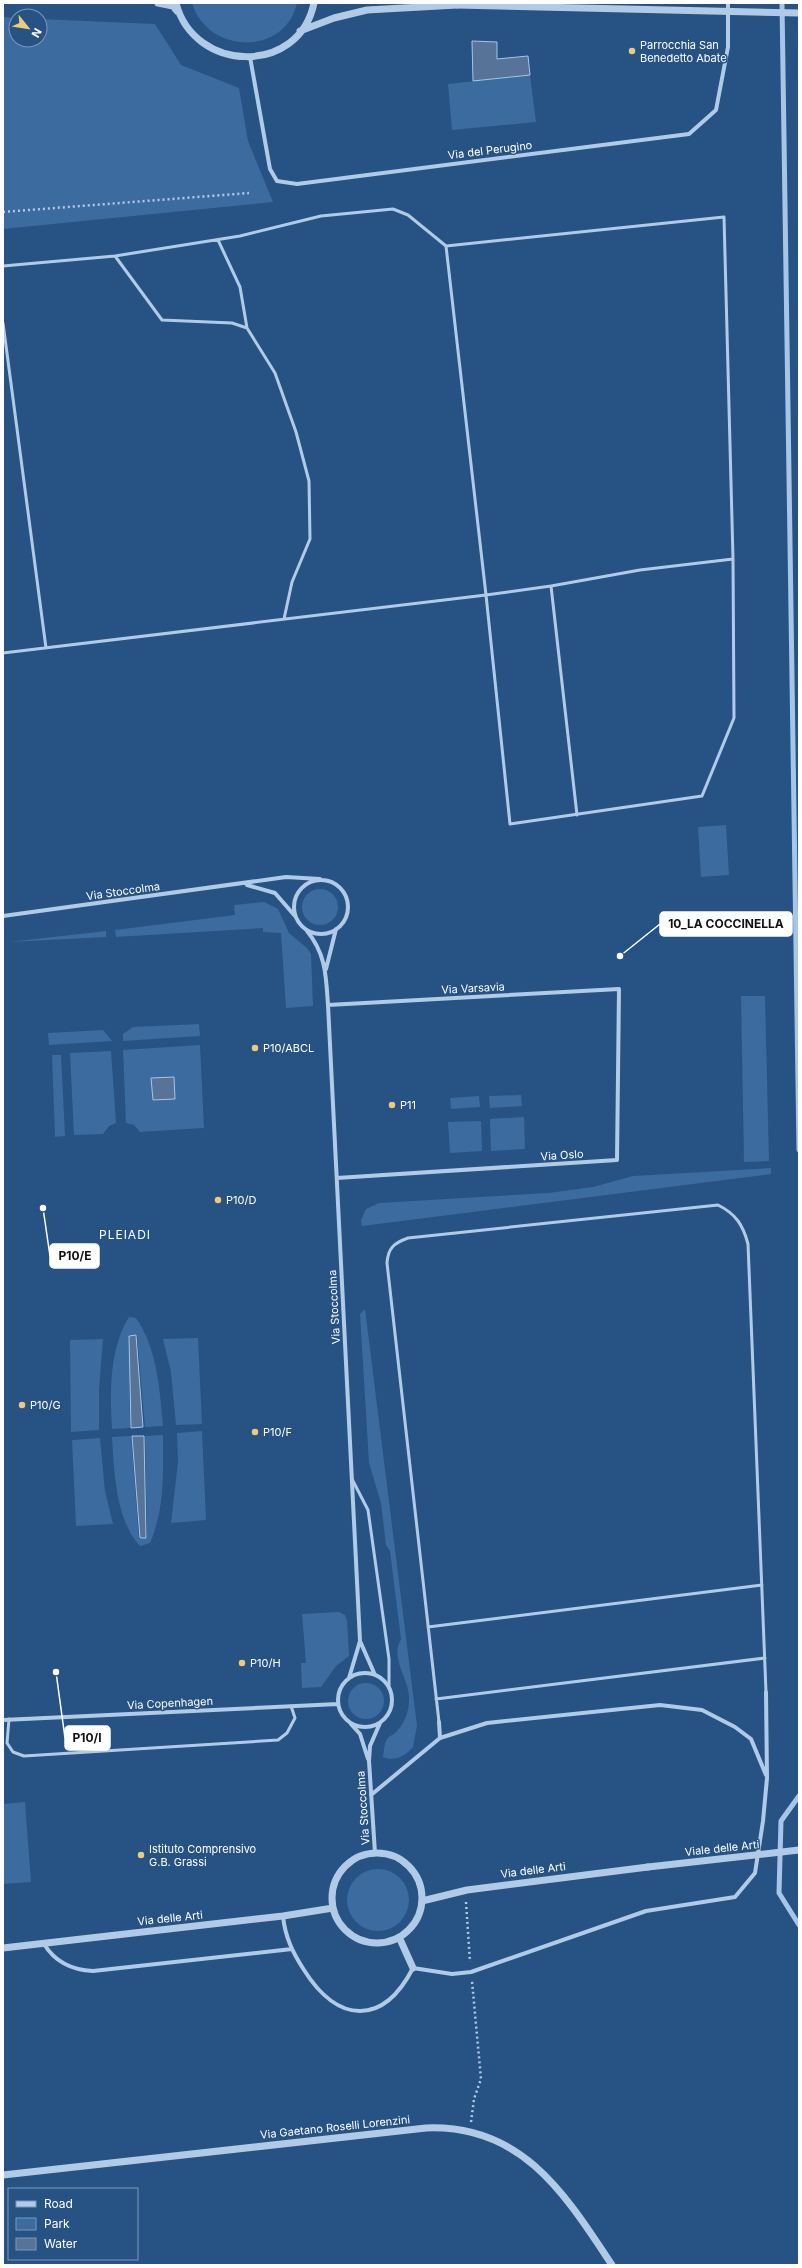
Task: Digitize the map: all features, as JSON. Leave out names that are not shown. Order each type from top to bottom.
[{"type":"street","points":[[158,3],[173,6],[191,34],[208,48],[228,56],[250,58],[267,54],[283,47],[300,31],[312,12],[314,3]]},
{"type":"street","points":[[176,3],[179,15]]},
{"type":"street","name":"Via del Perugino","points":[[250,58],[270,169],[277,181],[297,184],[689,134],[716,110],[728,46],[728,3]]},
{"type":"street","points":[[300,31],[334,18],[367,10],[457,5],[799,13]]},
{"type":"street","name":"Via Stoccolma","points":[[3,916],[245,884],[286,877],[320,879]]},
{"type":"street","points":[[320,879],[336,884],[346,898],[346,915],[336,929],[322,934],[307,930],[300,925],[295,917],[293,908],[298,892],[304,885],[320,879]]},
{"type":"street","name":"Via Stoccolma","points":[[245,884],[275,893],[295,917]]},
{"type":"street","name":"Via Stoccolma","points":[[326,972],[336,929]]},
{"type":"street","name":"Via Stoccolma","points":[[307,930],[318,944],[326,972],[328,1005],[360,1641],[349,1678]]},
{"type":"street","name":"Via Varsavia","points":[[328,1005],[619,988]]},
{"type":"street","name":"Via Oslo","points":[[337,1178],[617,1160],[619,988]]},
{"type":"street","name":"Via Stoccolma","points":[[360,1641],[375,1675]]},
{"type":"street","points":[[364,1673],[375,1675],[384,1680],[389,1688],[391,1706],[388,1714],[380,1722],[369,1727],[351,1724],[344,1717],[338,1704],[342,1686],[349,1678],[364,1673]]},
{"type":"street","points":[[413,1968],[452,1974],[471,1972],[646,1911],[735,1897],[755,1873],[764,1822],[767,1778],[766,1692]]},
{"type":"street","name":"Via Copenhagen","points":[[3,1720],[338,1704]]},
{"type":"street","points":[[371,1795],[440,1738],[487,1723],[660,1705],[702,1710],[736,1727],[751,1739],[767,1778]]},
{"type":"street","name":"Via Stoccolma","points":[[375,1853],[369,1761],[370,1746],[380,1722]]},
{"type":"street","points":[[439,1722],[440,1738]]},
{"type":"street","name":"Via Stoccolma","points":[[351,1724],[360,1734],[369,1761]]},
{"type":"street","name":"Viale delle Arti","points":[[648,1867],[799,1850]]},
{"type":"street","points":[[375,1853],[390,1855],[404,1862],[414,1872],[420,1886],[422,1901],[415,1922],[399,1937],[386,1942],[372,1943],[359,1939],[348,1932],[339,1921],[334,1908],[333,1895],[335,1883],[341,1871],[351,1862],[362,1856],[375,1853]]},
{"type":"street","name":"Via delle Arti","points":[[422,1901],[467,1890],[648,1867]]},
{"type":"street","name":"Via delle Arti","points":[[5,1947],[284,1916],[334,1908]]},
{"type":"street","points":[[284,1916],[286,1934],[292,1949],[313,1984],[325,1997],[339,2006],[360,2012],[373,2010],[391,1998],[402,1986],[413,1968]]},
{"type":"street","points":[[399,1937],[413,1968]]},
{"type":"street","points":[[43,1943],[50,1954],[60,1962],[78,1969],[93,1971],[292,1949]]},
{"type":"street","name":"Via Gaetano Roselli Lorenzini","points":[[3,2175],[426,2128],[451,2128],[469,2131],[512,2148],[543,2172],[580,2217],[612,2265]]},
{"type":"lane","points":[[3,266],[115,256],[218,240],[321,216],[393,209],[408,216],[446,246],[724,217],[733,560],[734,718],[702,796],[510,824],[486,595],[446,246]]},
{"type":"lane","points":[[218,240],[240,287],[247,328],[275,373],[296,432],[309,481],[310,539],[292,582],[284,619]]},
{"type":"lane","points":[[115,256],[162,320],[232,323],[247,328]]},
{"type":"lane","points":[[3,323],[46,648]]},
{"type":"lane","points":[[3,653],[486,595],[550,586],[640,570],[733,560]]},
{"type":"lane","points":[[550,586],[577,815]]},
{"type":"lane","points":[[439,1722],[387,1263],[388,1254],[394,1243],[408,1238],[718,1205],[728,1210],[738,1219],[748,1244],[766,1692]]},
{"type":"lane","points":[[352,1478],[368,1510],[389,1660],[389,1688]]},
{"type":"lane","points":[[428,1627],[762,1585]]},
{"type":"lane","points":[[436,1699],[765,1658]]},
{"type":"lane","points":[[9,1720],[7,1743],[13,1752],[24,1756],[278,1740],[287,1733],[295,1718],[291,1706]]},
{"type":"path","points":[[3,212],[249,193]]},
{"type":"path","points":[[467,1890],[466,1908],[481,2079],[474,2099],[469,2131]]},
{"type":"green space","points":[[192,3],[297,3],[290,21],[278,33],[262,40],[246,42],[229,40],[213,32],[200,20]]},
{"type":"green space","points":[[3,17],[8,17],[8,48],[48,48],[48,19],[155,24],[181,65],[239,88],[248,141],[273,202],[3,229]]},
{"type":"green space","points":[[530,75],[536,122],[452,130],[448,84]]},
{"type":"green space","points":[[726,825],[729,875],[701,877],[698,827]]},
{"type":"green space","points":[[320,889],[333,894],[338,907],[333,920],[320,925],[307,920],[302,907],[307,894]]},
{"type":"green space","points":[[264,902],[278,909],[289,933],[307,948],[311,954],[313,1006],[286,1008],[281,933],[263,932],[263,928],[116,937],[115,930],[235,915],[234,905]]},
{"type":"green space","points":[[106,931],[106,937],[9,942]]},
{"type":"green space","points":[[741,996],[765,996],[769,1161],[744,1162]]},
{"type":"green space","points":[[199,1024],[200,1036],[123,1041],[123,1034],[133,1027]]},
{"type":"green space","points":[[103,1030],[112,1041],[49,1045],[48,1033]]},
{"type":"green space","points":[[200,1045],[204,1128],[140,1132],[134,1125],[126,1123],[123,1050]]},
{"type":"green space","points":[[111,1051],[116,1123],[109,1126],[103,1134],[74,1135],[70,1053]]},
{"type":"green space","points":[[52,1055],[61,1055],[65,1136],[55,1137]]},
{"type":"green space","points":[[521,1095],[522,1106],[490,1108],[489,1096]]},
{"type":"green space","points":[[479,1096],[480,1107],[451,1109],[450,1098]]},
{"type":"green space","points":[[524,1117],[525,1149],[491,1151],[490,1119]]},
{"type":"green space","points":[[481,1121],[482,1151],[450,1153],[448,1122]]},
{"type":"green space","points":[[771,1168],[771,1174],[362,1226],[361,1220],[366,1209],[379,1203],[548,1193],[593,1187],[633,1176]]},
{"type":"green space","points":[[365,1309],[417,1726],[413,1747],[400,1757],[392,1759],[383,1757],[385,1743],[390,1736],[397,1731],[405,1719],[409,1706],[409,1693],[397,1655],[401,1639],[390,1551],[386,1545],[381,1503],[369,1463],[360,1314]]},
{"type":"green space","points":[[129,1317],[136,1318],[149,1342],[159,1384],[163,1426],[145,1427],[137,1335],[129,1335],[130,1428],[112,1429],[111,1386],[114,1357],[122,1329]]},
{"type":"green space","points":[[198,1338],[202,1424],[176,1425],[171,1372],[163,1339]]},
{"type":"green space","points":[[103,1339],[99,1390],[99,1430],[71,1432],[70,1340]]},
{"type":"green space","points":[[202,1431],[206,1520],[171,1523],[178,1462],[177,1433]]},
{"type":"green space","points":[[163,1435],[161,1503],[155,1530],[150,1543],[140,1546],[132,1536],[121,1509],[115,1480],[112,1437],[131,1436],[139,1539],[147,1538],[145,1436]]},
{"type":"green space","points":[[100,1438],[105,1491],[113,1524],[76,1526],[72,1440]]},
{"type":"green space","points":[[339,1612],[345,1615],[347,1620],[349,1656],[336,1666],[321,1687],[302,1688],[301,1663],[306,1663],[302,1614]]},
{"type":"green space","points":[[366,1683],[379,1688],[384,1701],[379,1714],[366,1719],[353,1714],[348,1701],[353,1688]]},
{"type":"green space","points":[[25,1802],[31,1882],[3,1884],[3,1804]]},
{"type":"green space","points":[[378,1869],[390,1872],[400,1878],[406,1888],[409,1900],[406,1912],[400,1922],[390,1928],[378,1931],[366,1928],[356,1922],[350,1912],[347,1900],[350,1888],[356,1878],[366,1872]]},
{"type":"water","points":[[472,41],[497,42],[497,59],[528,56],[530,75],[473,81]]},
{"type":"water","points":[[174,1077],[175,1099],[153,1100],[151,1078]]},
{"type":"water","points":[[136,1335],[143,1427],[131,1428],[129,1336]]},
{"type":"water","points":[[132,1436],[144,1436],[146,1538],[140,1538]]},
{"type":"waterway","points":[[782,3],[799,1150]]},
{"type":"waterway","points":[[799,1796],[781,1821],[779,1893],[799,1925]]},
{"type":"place","name":"Parrocchia San Benedetto Abate","points":[[632,51]]},
{"type":"place","name":"10_LA COCCINELLA","points":[[620,956]]},
{"type":"place","name":"P10/ABCL","points":[[255,1048]]},
{"type":"place","name":"P11","points":[[392,1105]]},
{"type":"place","name":"P10/D","points":[[218,1200]]},
{"type":"place","name":"P10/E","points":[[43,1208]]},
{"type":"place","name":"P10/G","points":[[22,1405]]},
{"type":"place","name":"P10/F","points":[[255,1432]]},
{"type":"place","name":"P10/H","points":[[242,1663]]},
{"type":"place","name":"P10/I","points":[[56,1672]]},
{"type":"place","name":"Istituto Comprensivo G.B. Grassi","points":[[141,1855]]},
{"type":"district","name":"PLEIADI","points":[[125,1235]]}]
